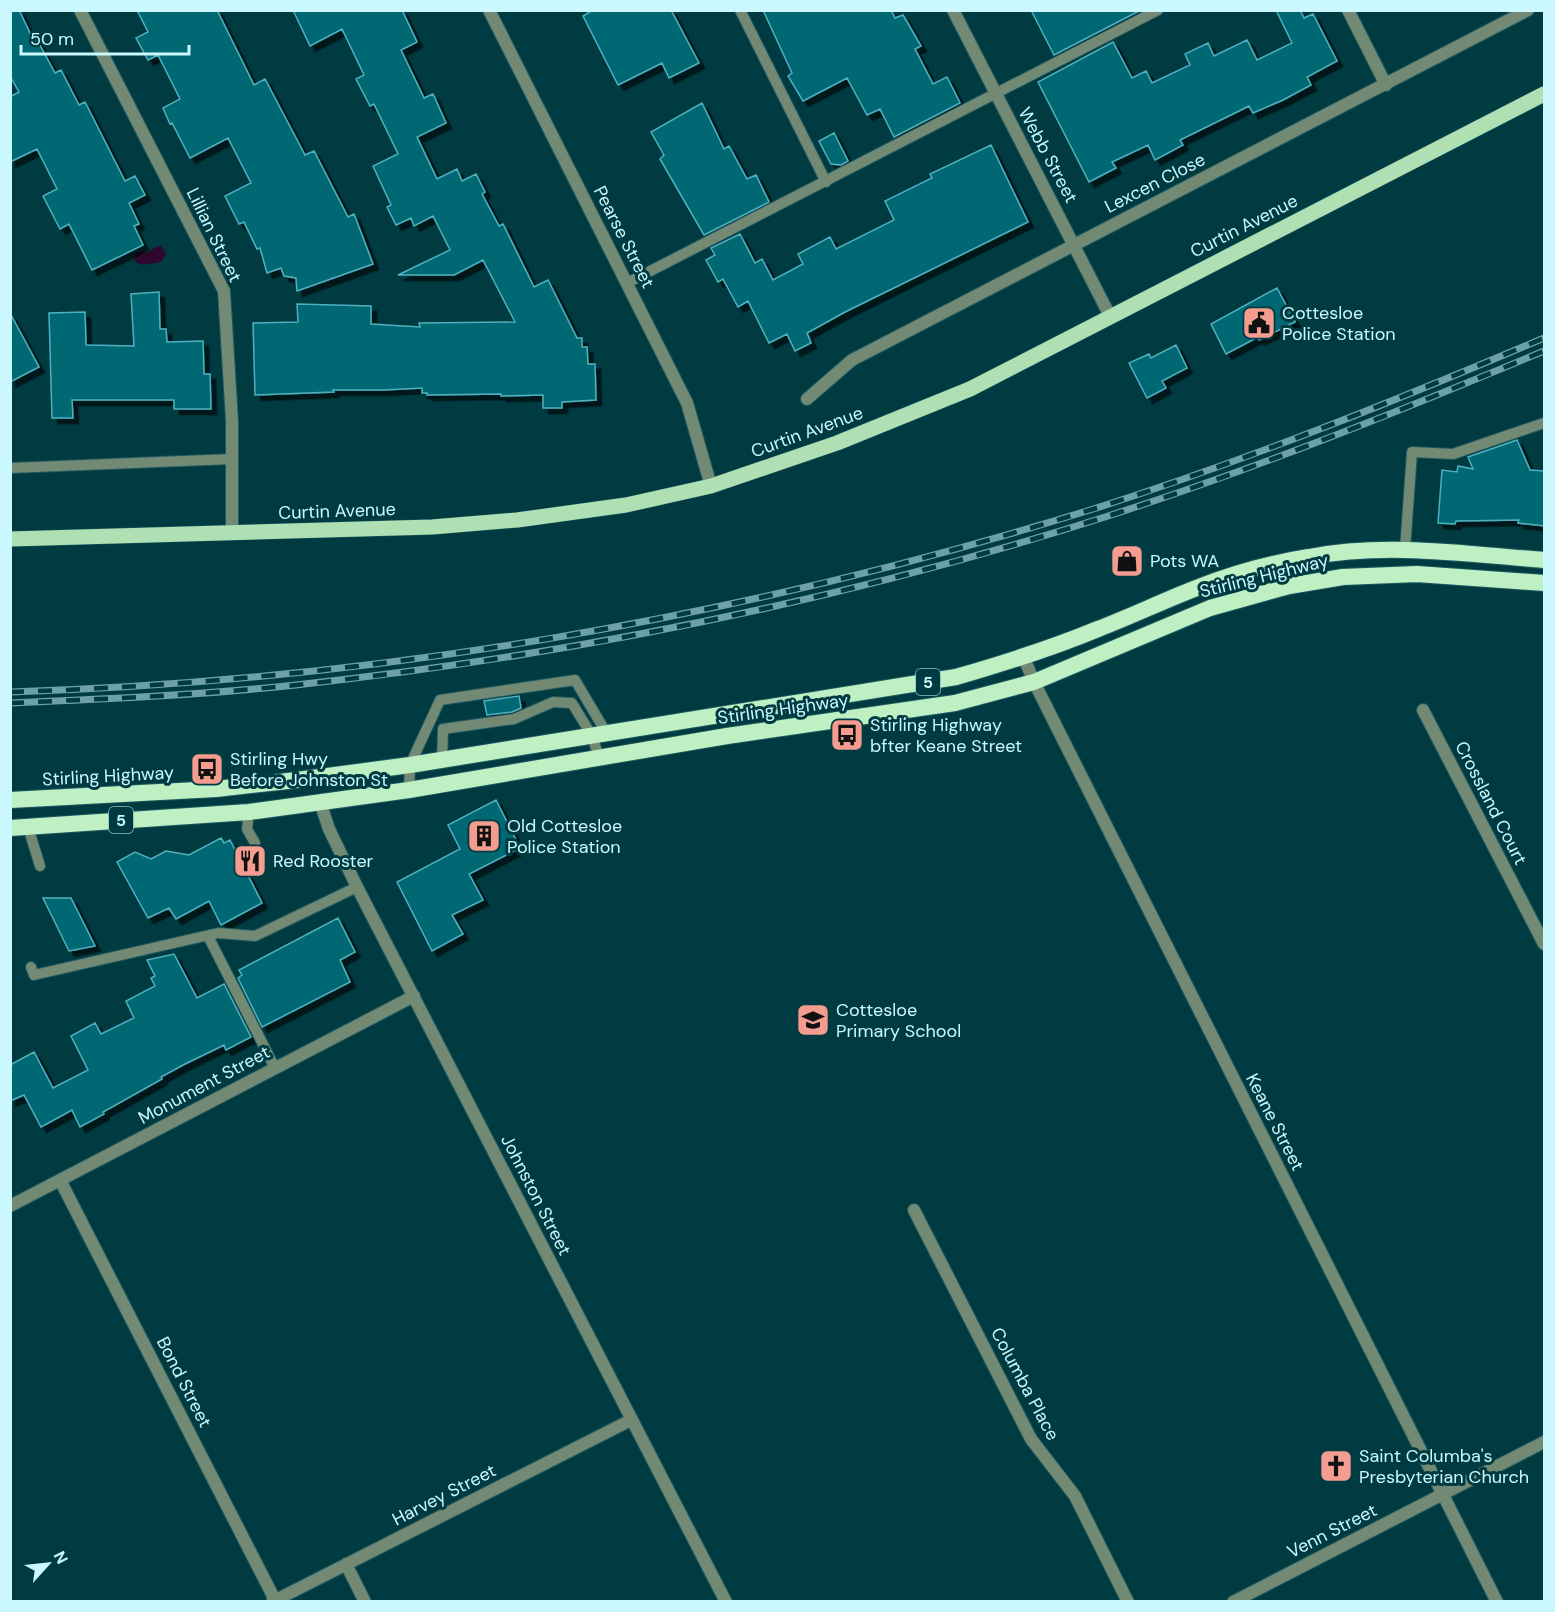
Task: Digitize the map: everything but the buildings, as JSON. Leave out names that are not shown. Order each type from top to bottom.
[{"type":"highway","name":"Stirling Highway","points":[[10,800],[229,788],[410,765],[956,677],[1024,658],[1100,629],[1200,586],[1255,568],[1322,555],[1361,550],[1405,550],[1545,560]]},
{"type":"highway","name":"Stirling Highway","points":[[10,828],[249,812],[409,790],[727,736],[955,703],[1034,682],[1210,608],[1289,586],[1343,577],[1417,574],[1545,583]]},
{"type":"main road","name":"Curtin Avenue","points":[[10,539],[432,527],[518,520],[626,505],[711,486],[837,443],[970,388],[1545,94]]},
{"type":"street","name":"Lillian Street","points":[[80,10],[224,291],[232,421],[232,534]]},
{"type":"street","name":"Pearse Street","points":[[489,10],[687,403],[711,486]]},
{"type":"street","name":"Webb Street","points":[[953,10],[1110,316]]},
{"type":"street","points":[[1348,10],[1386,85]]},
{"type":"street","name":"Lexcen Close","points":[[807,399],[852,360],[1528,10]]},
{"type":"street","name":"Keane Street","points":[[1024,658],[1034,682],[1497,1602]]},
{"type":"street","name":"Crossland Court","points":[[1423,710],[1545,944]]},
{"type":"street","name":"Johnston Street","points":[[320,802],[329,829],[357,887],[726,1602]]},
{"type":"street","name":"Monument Street","points":[[10,1206],[414,996]]},
{"type":"street","name":"Bond Street","points":[[60,1180],[274,1601]]},
{"type":"street","name":"Columba Place","points":[[914,1210],[1031,1438],[1075,1496],[1128,1602]]},
{"type":"street","name":"Harvey Street","points":[[274,1601],[631,1420]]},
{"type":"street","name":"Venn Street","points":[[1233,1602],[1545,1442]]},
{"type":"street","points":[[346,1564],[365,1602]]},
{"type":"lane","points":[[740,10],[826,182]]},
{"type":"lane","points":[[627,283],[1153,12]]},
{"type":"lane","points":[[1405,550],[1412,452],[1453,454],[1545,423]]},
{"type":"lane","points":[[10,468],[232,459]]},
{"type":"lane","points":[[409,790],[410,765],[440,700],[575,680],[599,735],[599,757]]},
{"type":"lane","points":[[442,760],[443,729],[514,719],[553,702],[572,704],[599,735]]},
{"type":"lane","points":[[249,812],[247,829],[255,843]]},
{"type":"lane","points":[[28,827],[40,866]]},
{"type":"lane","points":[[31,967],[34,975],[219,933],[255,936],[357,887]]},
{"type":"lane","points":[[208,936],[275,1068]]},
{"type":"shaded area","points":[[161,246],[166,254],[161,262],[143,265],[134,261],[136,253],[147,253]]},
{"type":"railway","points":[[10,692],[147,685],[284,674],[421,658],[556,637],[691,612],[825,582],[958,548],[1148,491],[1319,429],[1544,338]]},
{"type":"railway","points":[[10,703],[225,691],[399,673],[603,641],[806,599],[1006,547],[1161,499],[1327,439],[1544,351]]},
{"type":"place","name":"Cottesloe Police Station","points":[[1259,323]]},
{"type":"place","name":"Pots WA","points":[[1127,561]]},
{"type":"place","name":"Stirling Highway bfter Keane Street","points":[[847,735]]},
{"type":"place","name":"Stirling Hwy Before Johnston St","points":[[207,769]]},
{"type":"place","name":"Old Cottesloe Police Station","points":[[484,836]]},
{"type":"place","name":"Red Rooster","points":[[250,861]]},
{"type":"place","name":"Cottesloe Primary School","points":[[813,1020]]},
{"type":"place","name":"Saint Columba's Presbyterian Church","points":[[1336,1466]]}]
